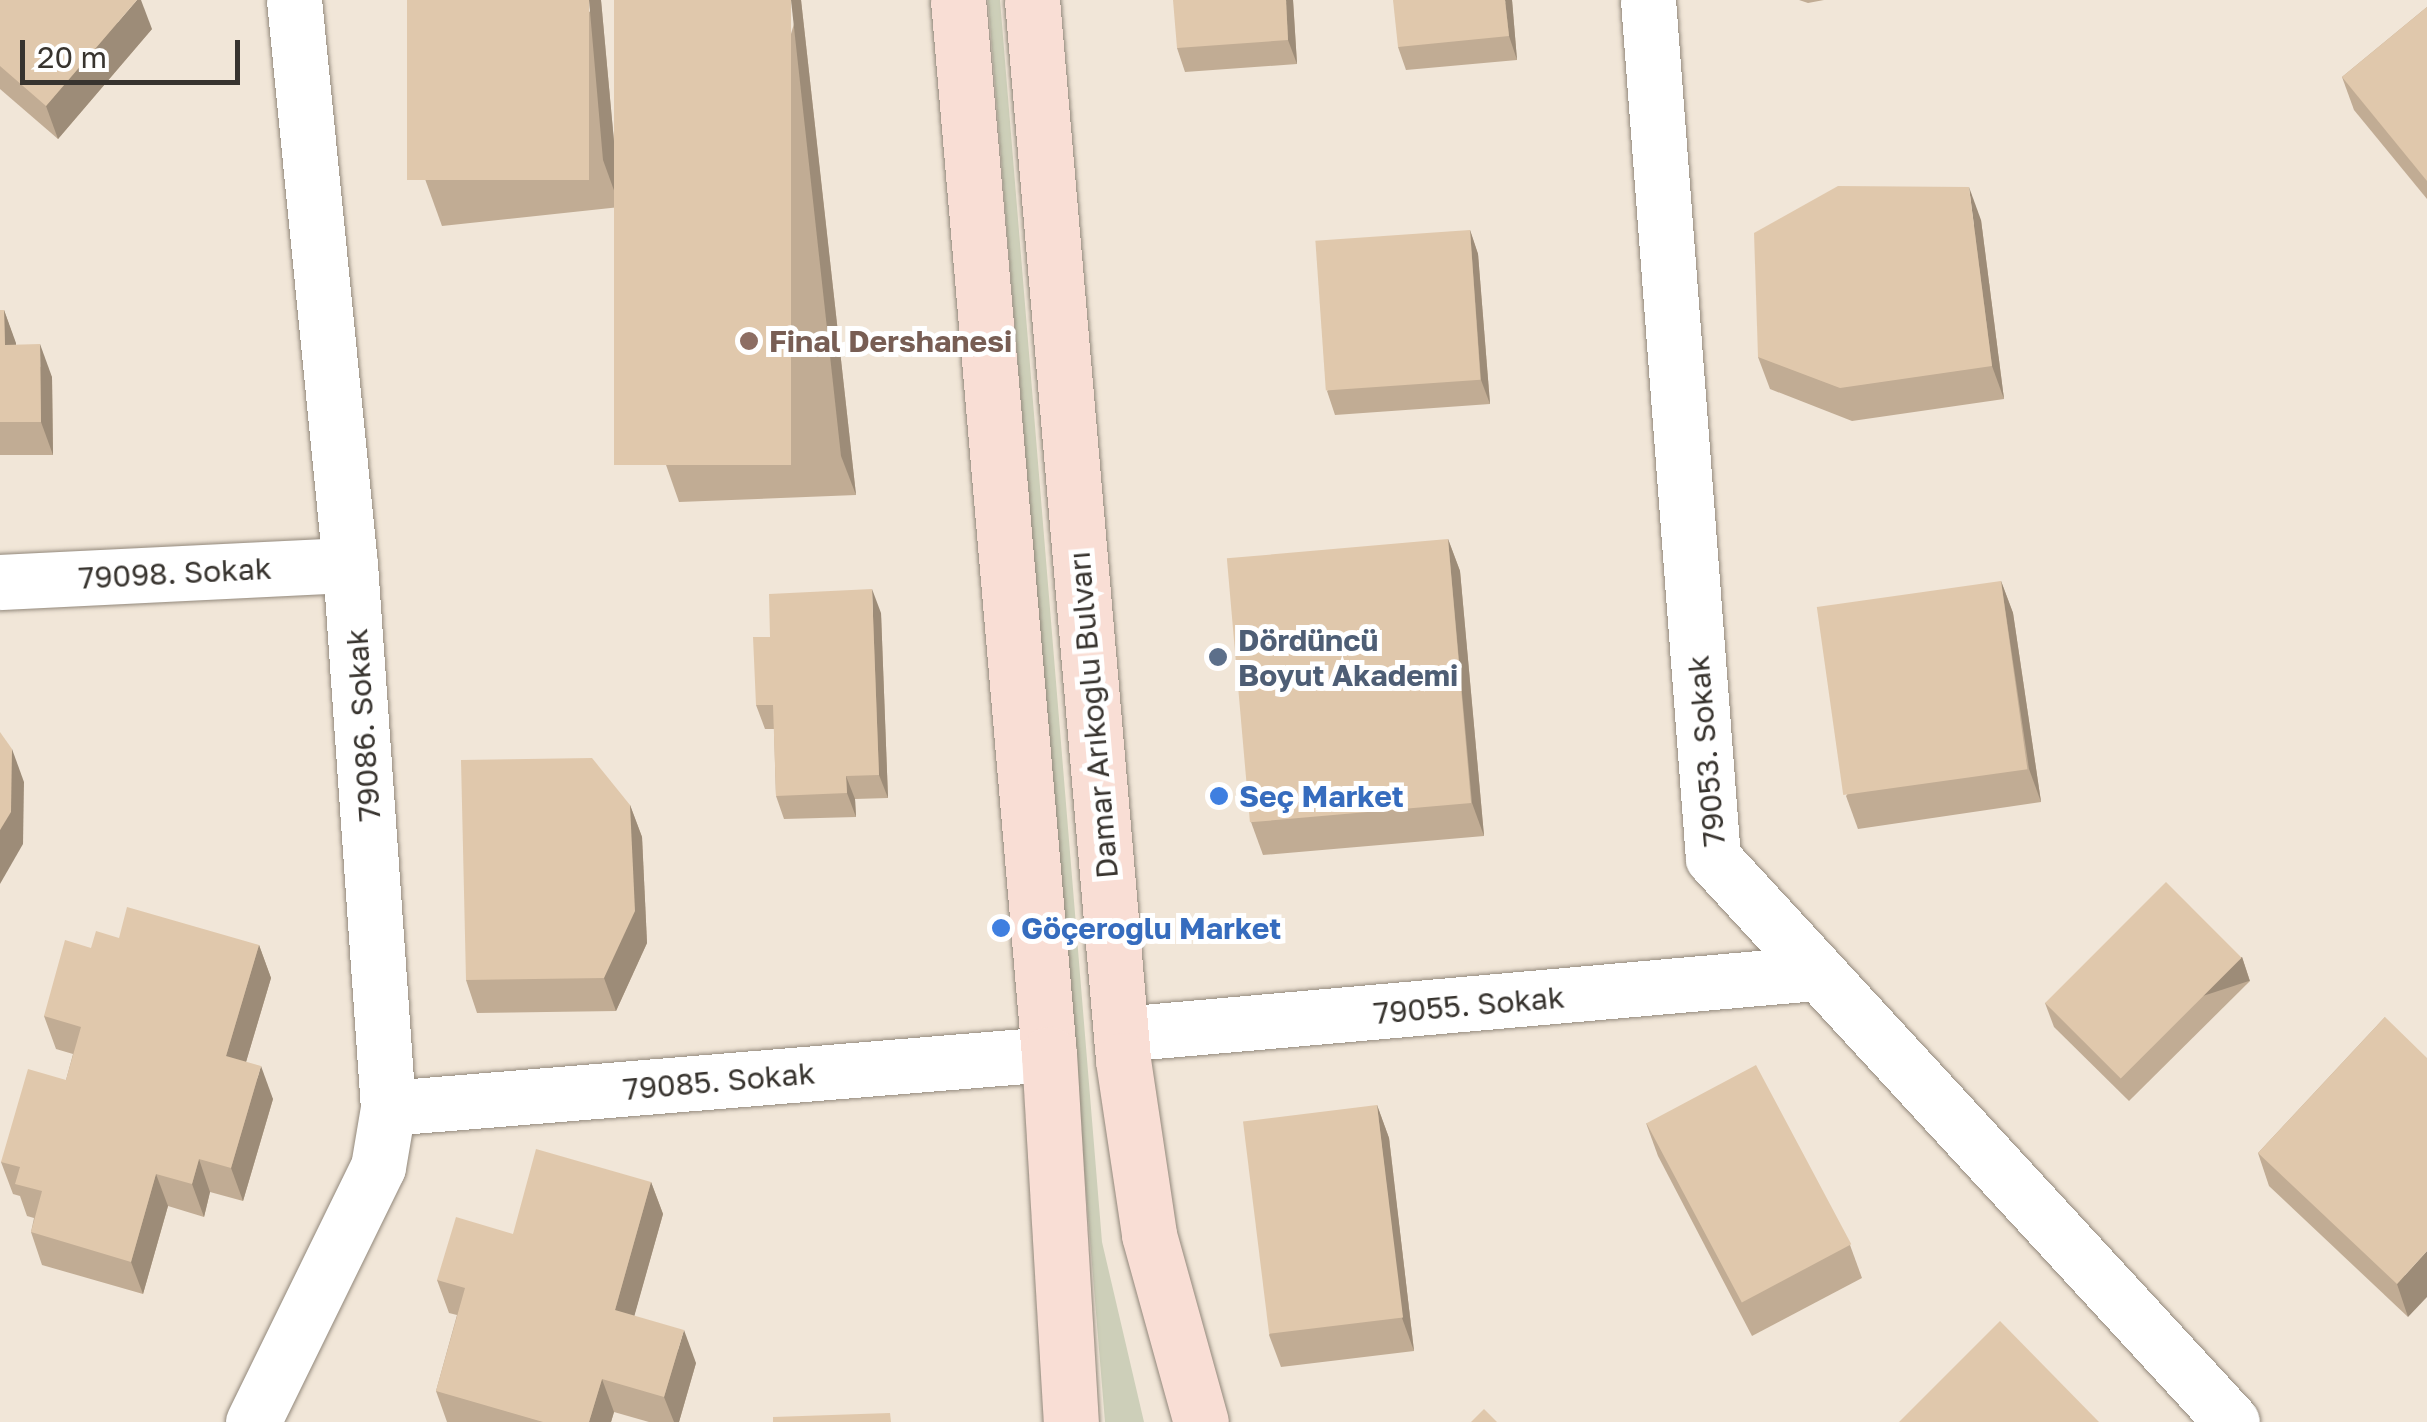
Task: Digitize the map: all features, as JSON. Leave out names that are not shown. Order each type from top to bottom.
[{"type":"main road","points":[[958,0],[1050,1054],[1071,1422]]},
{"type":"main road","name":"Damar Arıkoğlu Bulvarı","points":[[1032,0],[1121,1034],[1149,1235],[1201,1422]]},
{"type":"street","name":"79086. Sokak","points":[[253,1422],[378,1167],[388,1108],[350,565],[294,0]]},
{"type":"street","name":"79053. Sokak","points":[[1648,0],[1714,858],[2232,1422]]},
{"type":"street","name":"79098. Sokak","points":[[0,582],[350,565]]},
{"type":"street","name":"79055. Sokak","points":[[1121,1034],[1816,973]]},
{"type":"street","name":"79085. Sokak","points":[[388,1108],[1050,1054]]},
{"type":"green space","points":[[988,0],[1000,0],[1102,1242],[1144,1422],[1105,1422]]},
{"type":"building","points":[[0,0],[137,0],[46,106],[0,66]]},
{"type":"building","points":[[407,0],[589,0],[589,180],[407,180]]},
{"type":"building","name":"Final Dershanesi","points":[[614,0],[791,0],[791,465],[614,465]]},
{"type":"building","points":[[1173,0],[1286,0],[1288,40],[1177,48]]},
{"type":"building","points":[[1393,0],[1505,0],[1509,36],[1398,47]]},
{"type":"building","points":[[2427,7],[2427,181],[2342,77]]},
{"type":"building","points":[[1838,186],[1969,187],[1992,366],[1840,388],[1758,357],[1754,233]]},
{"type":"building","points":[[1470,230],[1480,380],[1326,390],[1315,241]]},
{"type":"building","points":[[0,310],[4,310],[5,345],[40,344],[41,422],[0,422]]},
{"type":"building","points":[[1448,539],[1471,803],[1250,822],[1227,558]]},
{"type":"building","points":[[2001,581],[2027,769],[1843,795],[1817,607]]},
{"type":"building","points":[[872,589],[879,775],[846,776],[847,793],[776,796],[773,705],[756,705],[753,637],[770,637],[769,594]]},
{"type":"building","points":[[0,732],[12,749],[11,812],[0,830]]},
{"type":"building","points":[[592,758],[630,805],[635,911],[604,978],[466,980],[461,760]]},
{"type":"building","points":[[2166,882],[2242,958],[2121,1079],[2045,1003]]},
{"type":"building","points":[[127,907],[259,945],[226,1056],[261,1066],[231,1168],[199,1159],[192,1184],[156,1174],[131,1262],[31,1232],[42,1191],[15,1184],[20,1167],[1,1162],[28,1069],[66,1080],[81,1027],[44,1016],[65,940],[91,948],[96,931],[119,938]]},
{"type":"building","points":[[2385,1017],[2427,1058],[2427,1251],[2397,1284],[2258,1153]]},
{"type":"building","points":[[1756,1065],[1851,1244],[1742,1302],[1647,1123]]},
{"type":"building","points":[[1377,1105],[1403,1317],[1269,1334],[1243,1121]]},
{"type":"building","points":[[536,1149],[651,1182],[615,1310],[684,1330],[664,1397],[602,1379],[589,1422],[543,1422],[436,1391],[465,1288],[437,1280],[456,1217],[513,1234]]},
{"type":"building","points":[[2000,1321],[2099,1422],[1899,1422]]},
{"type":"building","points":[[1484,1409],[1497,1422],[1471,1422]]},
{"type":"building","points":[[890,1413],[891,1422],[773,1422],[773,1417]]},
{"type":"place","name":"Final Dershanesi","points":[[749,341]]},
{"type":"place","name":"Dördüncü Boyut Akademi","points":[[1218,657]]},
{"type":"place","name":"Seç Market","points":[[1219,796]]},
{"type":"place","name":"Göçeroğlu Market","points":[[1001,928]]}]
